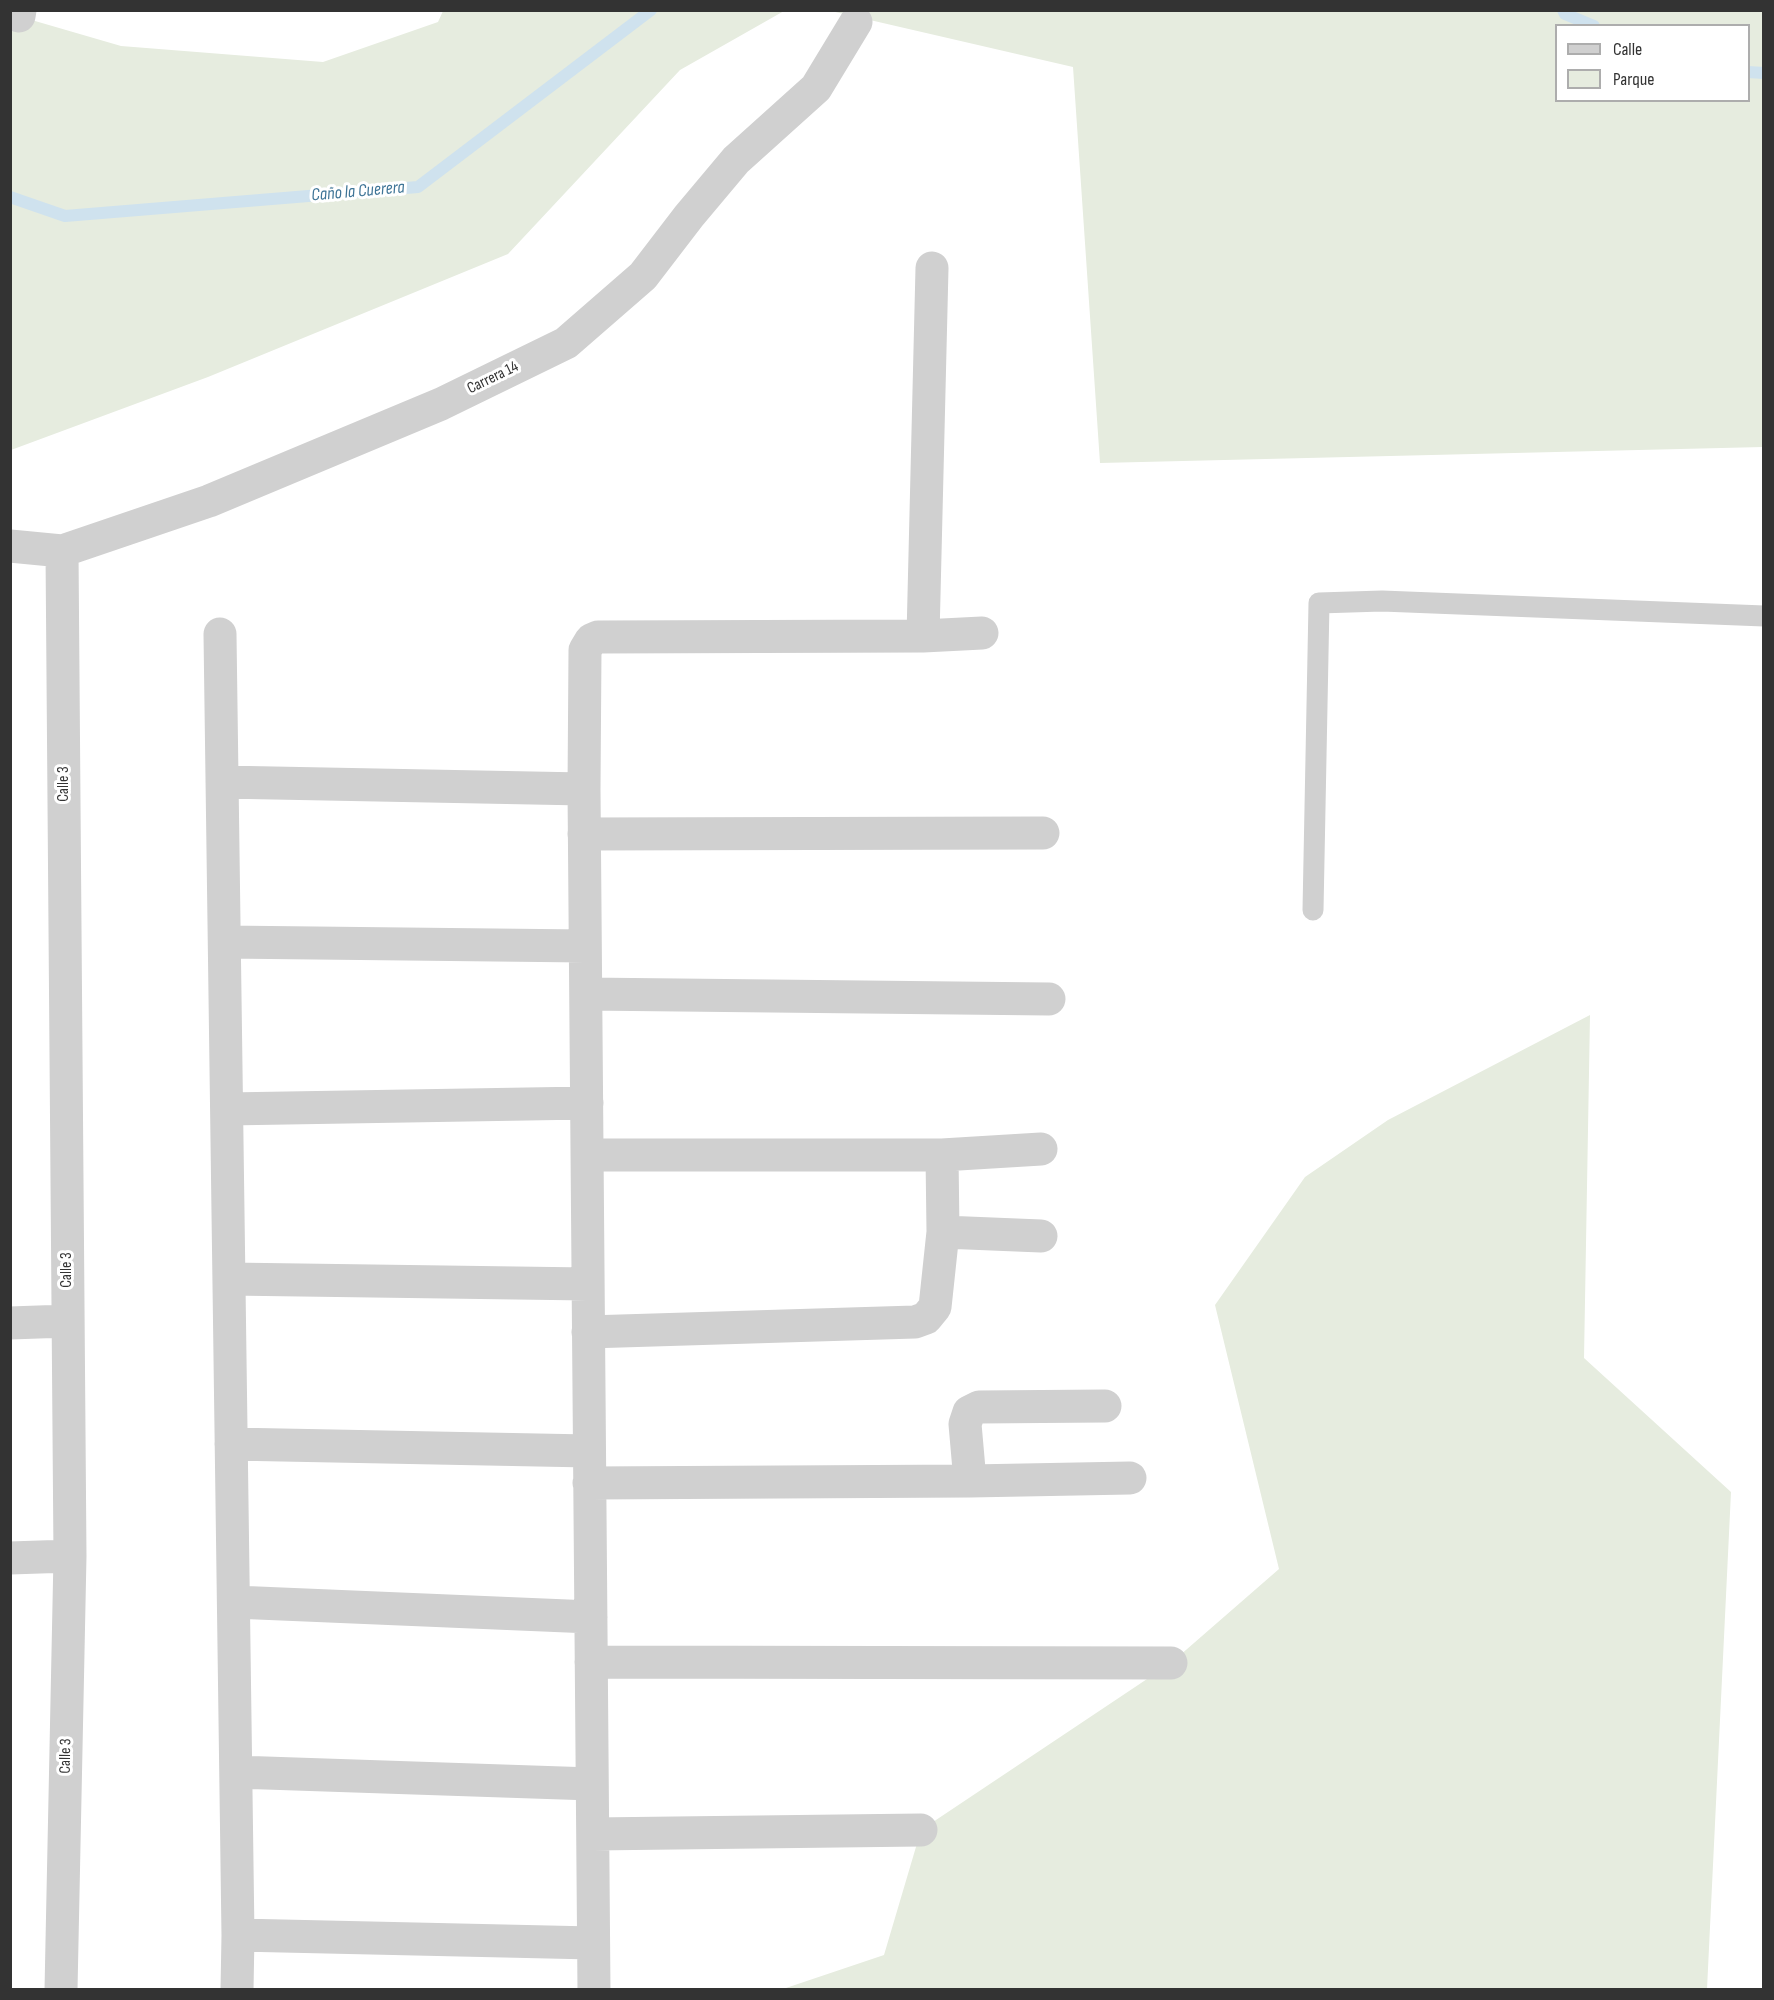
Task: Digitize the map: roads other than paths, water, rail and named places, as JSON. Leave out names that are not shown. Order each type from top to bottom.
[{"type":"street","name":"Carrera 14","points":[[10,546],[62,551],[209,501],[441,404],[566,343],[643,276],[736,160],[816,88],[856,22]]},
{"type":"street","points":[[923,636],[932,268]]},
{"type":"street","name":"Calle 3","points":[[61,1989],[70,1556],[62,551]]},
{"type":"street","points":[[594,1989],[584,834],[585,650],[591,640],[598,637],[923,636],[982,633]]},
{"type":"street","points":[[220,634],[234,1602],[237,1989]]},
{"type":"street","points":[[222,782],[584,789]]},
{"type":"street","points":[[584,834],[1043,833]]},
{"type":"street","points":[[225,942],[585,946]]},
{"type":"street","points":[[586,994],[1049,999]]},
{"type":"street","points":[[227,1109],[587,1103]]},
{"type":"street","points":[[587,1155],[942,1155],[1041,1149]]},
{"type":"street","points":[[588,1332],[915,1322],[926,1318],[935,1307],[943,1232],[942,1155]]},
{"type":"street","points":[[943,1232],[1041,1236]]},
{"type":"street","points":[[229,1279],[588,1284]]},
{"type":"street","points":[[10,1323],[67,1321]]},
{"type":"street","points":[[970,1481],[965,1424],[969,1412],[979,1407],[1105,1406]]},
{"type":"street","points":[[231,1444],[589,1451]]},
{"type":"street","points":[[589,1483],[1130,1478]]},
{"type":"street","points":[[10,1558],[70,1556]]},
{"type":"street","points":[[234,1602],[591,1617]]},
{"type":"street","points":[[591,1662],[1171,1663]]},
{"type":"street","points":[[236,1772],[592,1784]]},
{"type":"street","points":[[593,1834],[921,1830]]},
{"type":"street","points":[[238,1935],[593,1943]]},
{"type":"lane","points":[[1313,910],[1319,603],[1382,601],[1764,615]]},
{"type":"waterway","name":"Caño la Cuerera","points":[[10,197],[65,216],[418,187],[651,10]]},
{"type":"waterway","name":"Caño la Cuerera","points":[[1563,10],[1565,14],[1589,24]]},
{"type":"waterway","name":"Caño la Cuerera","points":[[1750,72],[1764,73]]}]
